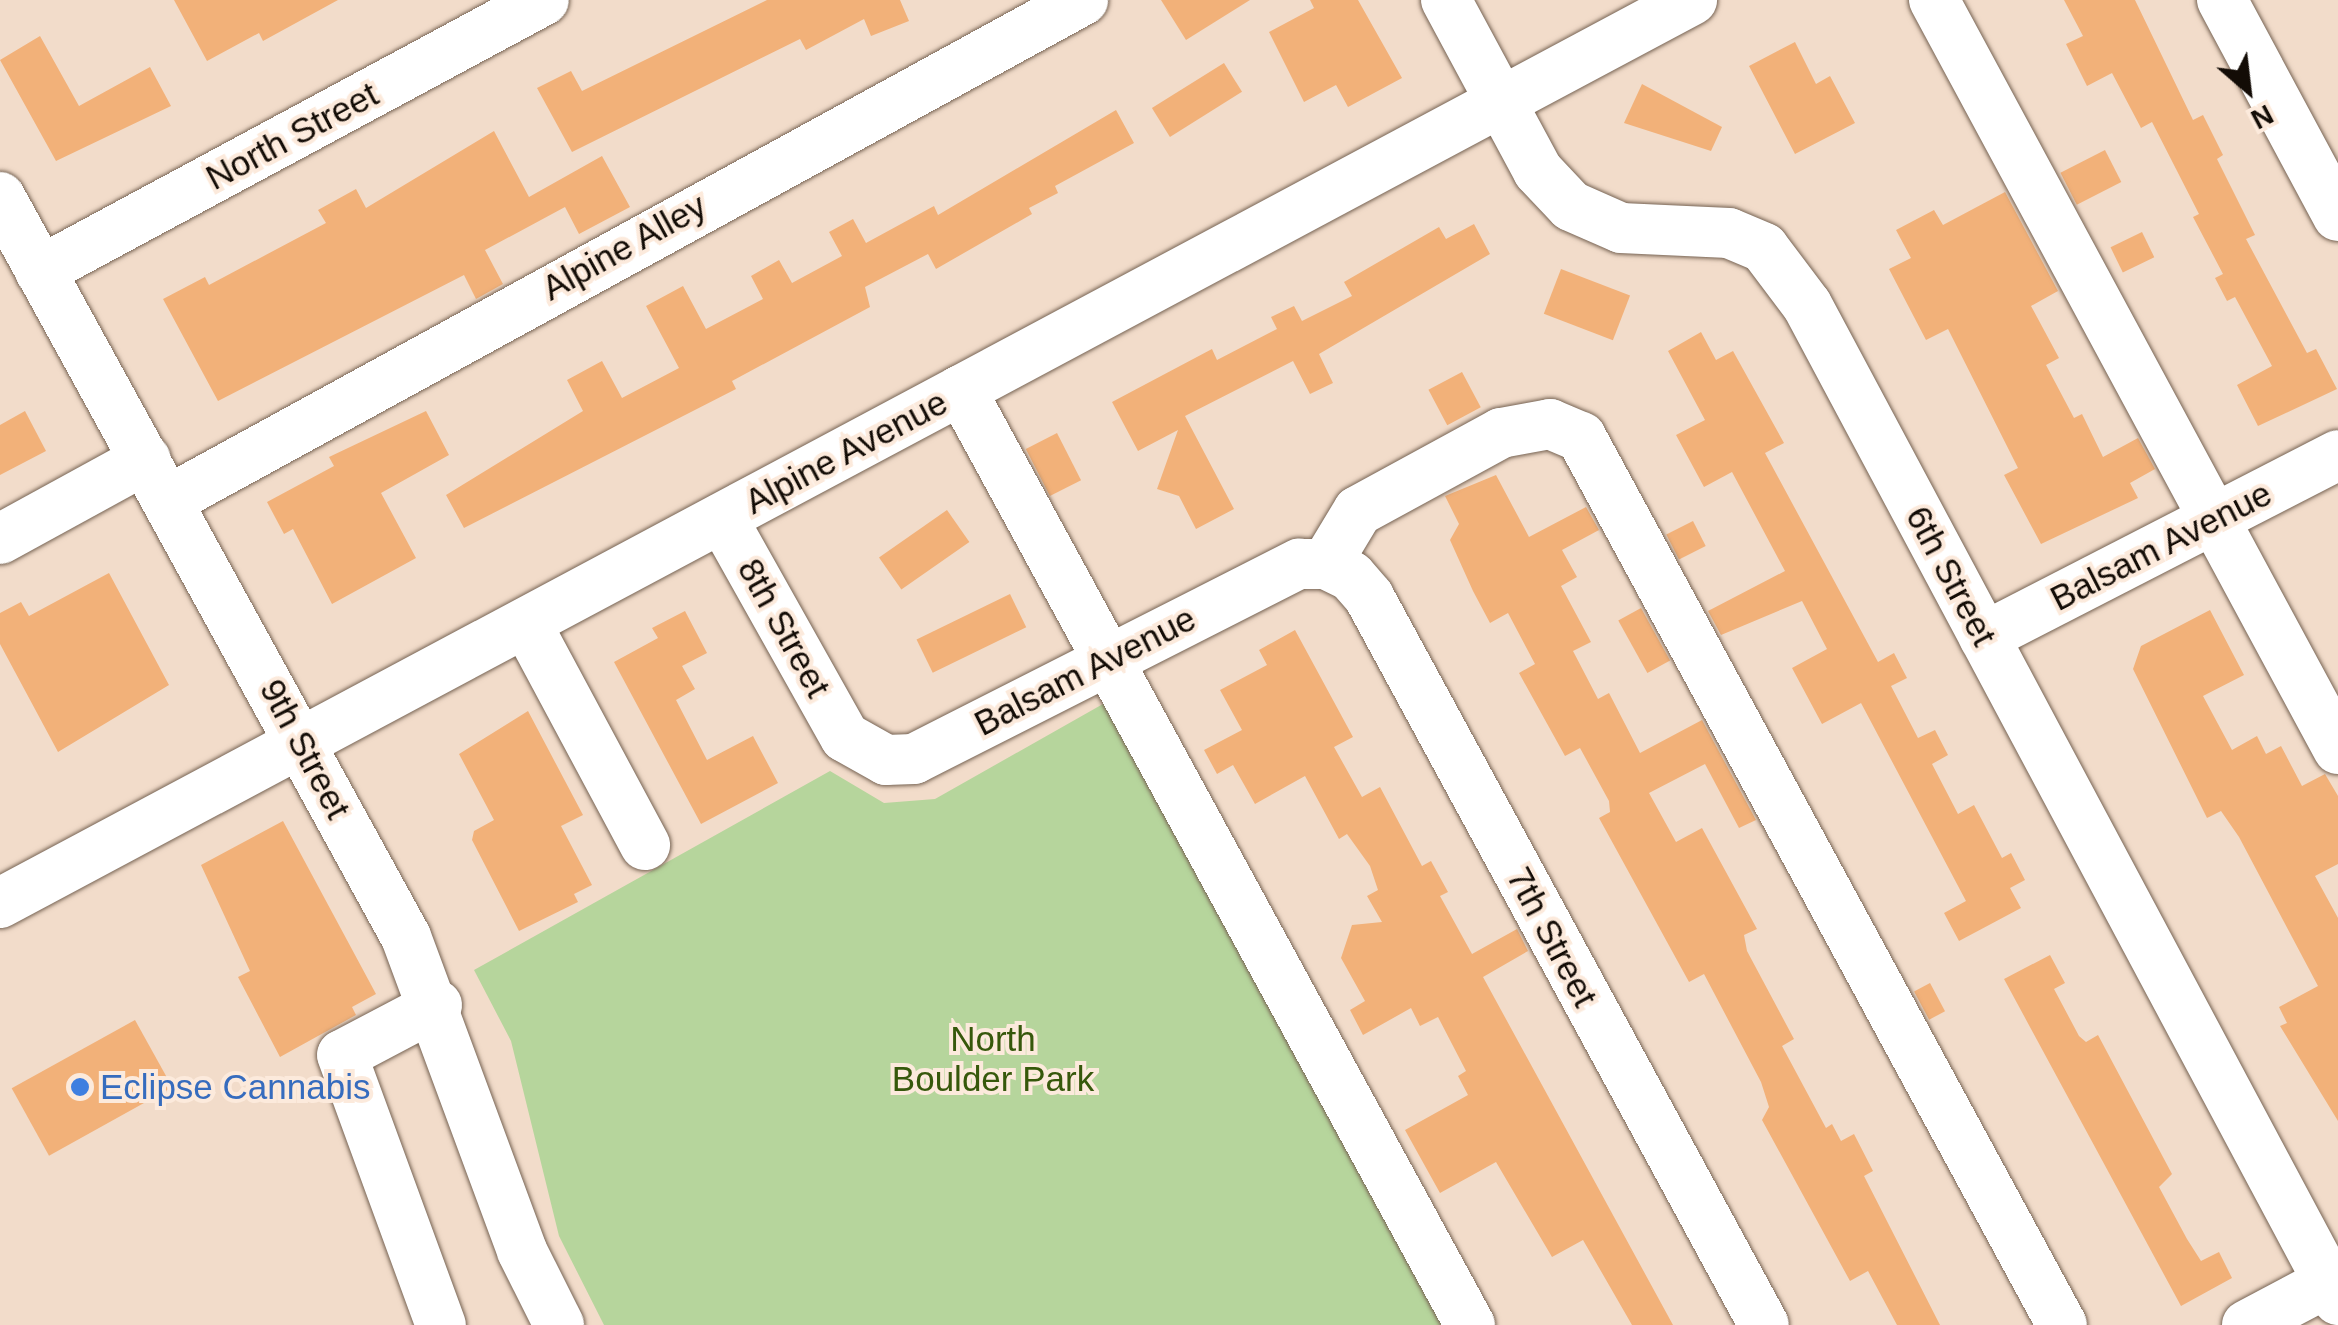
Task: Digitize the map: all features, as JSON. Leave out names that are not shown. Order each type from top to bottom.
[{"type":"street","name":"North Street","points":[[40,271],[544,0]]},
{"type":"street","name":"Alpine Alley","points":[[0,538],[157,480],[1083,0]]},
{"type":"street","name":"6th Street","points":[[1446,0],[1538,171],[1571,206],[1621,228],[1729,233],[1764,248],[1807,306],[2335,1286]]},
{"type":"street","name":"Alpine Avenue","points":[[0,903],[1692,0]]},
{"type":"street","points":[[1934,0],[2338,749]]},
{"type":"street","points":[[2222,0],[2338,216]]},
{"type":"street","name":"9th Street","points":[[1,202],[302,742],[436,1005],[517,1237],[558,1325]]},
{"type":"street","points":[[961,390],[1470,1325]]},
{"type":"street","points":[[1326,564],[1358,511],[1501,434],[1550,424],[1581,437],[2062,1325]]},
{"type":"street","name":"Balsam Avenue","points":[[1984,637],[2338,455]]},
{"type":"street","name":"8th Street","points":[[722,518],[845,738]]},
{"type":"street","name":"Balsam Avenue","points":[[845,738],[886,760],[914,759],[1299,564],[1326,564]]},
{"type":"street","name":"7th Street","points":[[1326,564],[1351,576],[1369,597],[1764,1325]]},
{"type":"street","points":[[526,623],[645,845]]},
{"type":"street","points":[[436,1005],[342,1055],[441,1325]]},
{"type":"street","points":[[2247,1325],[2335,1286]]},
{"type":"green space","name":"North Boulder Park","points":[[1110,700],[1445,1325],[604,1325],[559,1236],[511,1041],[474,970],[830,771],[884,803],[935,799]]},
{"type":"building","points":[[174,0],[338,0],[263,41],[259,33],[207,61]]},
{"type":"building","points":[[767,0],[900,0],[909,21],[871,36],[864,19],[806,50],[800,39],[572,152],[537,88],[571,71],[582,91]]},
{"type":"building","points":[[1161,0],[1250,0],[1186,40]]},
{"type":"building","points":[[1310,0],[1358,0],[1402,78],[1348,107],[1336,85],[1304,102],[1269,32],[1314,8]]},
{"type":"building","points":[[2064,0],[2135,0],[2193,120],[2203,115],[2223,155],[2217,159],[2255,235],[2246,239],[2307,353],[2316,349],[2337,389],[2258,426],[2237,385],[2272,366],[2235,297],[2227,301],[2215,278],[2223,274],[2193,217],[2199,214],[2152,122],[2141,128],[2112,73],[2087,86],[2066,44],[2083,36]]},
{"type":"building","points":[[40,36],[79,106],[150,67],[171,106],[56,161],[0,60]]},
{"type":"building","points":[[1795,42],[1816,84],[1830,76],[1855,123],[1795,154],[1749,66]]},
{"type":"building","points":[[1224,63],[1242,92],[1170,137],[1152,108]]},
{"type":"building","points":[[1642,84],[1722,127],[1711,151],[1624,123]]},
{"type":"building","points":[[1116,110],[1134,143],[1055,186],[1058,193],[1029,208],[1032,214],[936,269],[928,254],[865,287],[870,307],[732,381],[736,389],[464,528],[446,495],[583,411],[567,380],[602,361],[622,398],[679,368],[646,306],[683,286],[706,329],[763,299],[751,276],[779,260],[792,283],[842,256],[829,232],[853,219],[866,243],[934,206],[938,215]]},
{"type":"building","points":[[494,131],[529,197],[602,156],[630,207],[579,234],[565,207],[485,250],[503,284],[476,299],[464,275],[218,401],[163,299],[205,277],[209,285],[326,223],[318,210],[356,189],[366,208]]},
{"type":"building","points":[[2105,150],[2121,182],[2077,205],[2060,173]]},
{"type":"building","points":[[2005,192],[2058,291],[2031,306],[2059,358],[2046,365],[2074,418],[2082,414],[2103,457],[2138,438],[2155,469],[2130,483],[2138,498],[2041,544],[2004,475],[2018,468],[1948,329],[1926,340],[1889,269],[1911,258],[1896,230],[1934,210],[1943,225]]},
{"type":"building","points":[[1474,224],[1490,254],[1319,354],[1333,383],[1310,394],[1293,361],[1185,416],[1234,509],[1196,529],[1179,496],[1157,489],[1178,430],[1138,451],[1112,402],[1212,349],[1217,360],[1277,329],[1271,317],[1294,306],[1302,321],[1352,296],[1344,282],[1439,227],[1446,239]]},
{"type":"building","points":[[2142,232],[2154,257],[2123,273],[2111,247]]},
{"type":"building","points":[[1561,269],[1630,296],[1613,340],[1544,314]]},
{"type":"building","points":[[1701,332],[1716,360],[1733,351],[1784,443],[1765,453],[1878,662],[1894,653],[1907,678],[1891,686],[1918,738],[1935,730],[1948,755],[1932,764],[1958,814],[1974,805],[2002,858],[2011,853],[2025,880],[2010,888],[2021,908],[1959,941],[1944,913],[1966,901],[1861,703],[1822,724],[1792,668],[1827,649],[1802,601],[1721,635],[1708,611],[1785,571],[1732,472],[1704,487],[1676,435],[1705,420],[1668,351]]},
{"type":"building","points":[[1462,372],[1481,407],[1447,425],[1428,390]]},
{"type":"building","points":[[25,411],[46,451],[0,475],[0,425]]},
{"type":"building","points":[[426,411],[449,455],[381,493],[416,558],[332,604],[293,529],[284,534],[267,502],[334,466],[329,457]]},
{"type":"building","points":[[1057,433],[1081,480],[1050,496],[1026,449]]},
{"type":"building","points":[[1496,475],[1529,537],[1586,507],[1599,530],[1562,550],[1577,577],[1561,586],[1591,642],[1573,651],[1598,699],[1609,693],[1640,753],[1702,720],[1756,820],[1739,828],[1705,764],[1649,793],[1676,842],[1702,828],[1757,929],[1744,935],[1747,951],[1794,1039],[1782,1046],[1826,1128],[1832,1124],[1841,1141],[1854,1134],[1873,1171],[1864,1176],[1940,1325],[1897,1325],[1868,1271],[1850,1281],[1762,1120],[1769,1107],[1761,1082],[1704,974],[1689,982],[1599,818],[1610,812],[1609,801],[1580,748],[1565,756],[1519,673],[1535,664],[1508,613],[1490,623],[1473,591],[1450,540],[1459,524],[1445,496]]},
{"type":"building","points":[[947,510],[969,542],[901,590],[879,558]]},
{"type":"building","points":[[1693,521],[1706,546],[1679,560],[1666,535]]},
{"type":"building","points":[[109,573],[169,685],[58,752],[0,644],[0,613],[21,602],[29,616]]},
{"type":"building","points":[[1010,594],[1026,627],[933,673],[917,640]]},
{"type":"building","points":[[1641,608],[1670,660],[1647,673],[1618,621]]},
{"type":"building","points":[[2210,610],[2244,675],[2203,696],[2232,750],[2257,736],[2266,754],[2281,746],[2302,786],[2325,774],[2338,796],[2338,864],[2315,876],[2338,918],[2338,1121],[2280,1026],[2287,1023],[2279,1007],[2318,986],[2239,837],[2221,811],[2207,818],[2133,669],[2141,646]]},
{"type":"building","points":[[685,611],[707,653],[682,666],[695,689],[676,700],[707,760],[753,736],[778,783],[701,824],[614,662],[658,638],[652,628]]},
{"type":"building","points":[[1295,630],[1353,737],[1334,747],[1362,797],[1380,787],[1422,866],[1431,861],[1448,892],[1440,896],[1472,954],[1517,929],[1528,951],[1483,977],[1673,1325],[1632,1325],[1583,1240],[1552,1257],[1496,1162],[1440,1193],[1405,1130],[1468,1095],[1458,1076],[1466,1071],[1438,1017],[1420,1026],[1411,1008],[1363,1035],[1350,1010],[1365,1001],[1341,958],[1352,925],[1382,922],[1367,896],[1378,890],[1370,866],[1347,834],[1339,839],[1305,776],[1255,804],[1233,765],[1217,774],[1204,750],[1242,730],[1220,690],[1267,665],[1259,650]]},
{"type":"building","points":[[528,711],[583,815],[561,826],[592,885],[574,894],[578,902],[519,931],[472,840],[474,831],[494,820],[459,754]]},
{"type":"building","points":[[283,821],[376,994],[352,1007],[356,1015],[280,1057],[238,977],[250,971],[201,865]]},
{"type":"building","points":[[2050,955],[2065,983],[2054,989],[2079,1036],[2086,1042],[2098,1035],[2172,1174],[2159,1187],[2187,1239],[2201,1261],[2219,1252],[2232,1278],[2181,1306],[2004,979]]},
{"type":"building","points":[[1930,983],[1945,1011],[1929,1020],[1914,991]]},
{"type":"building","points":[[135,1020],[172,1087],[49,1156],[12,1088]]},
{"type":"place","name":"Eclipse Cannabis","points":[[80,1087]]}]
